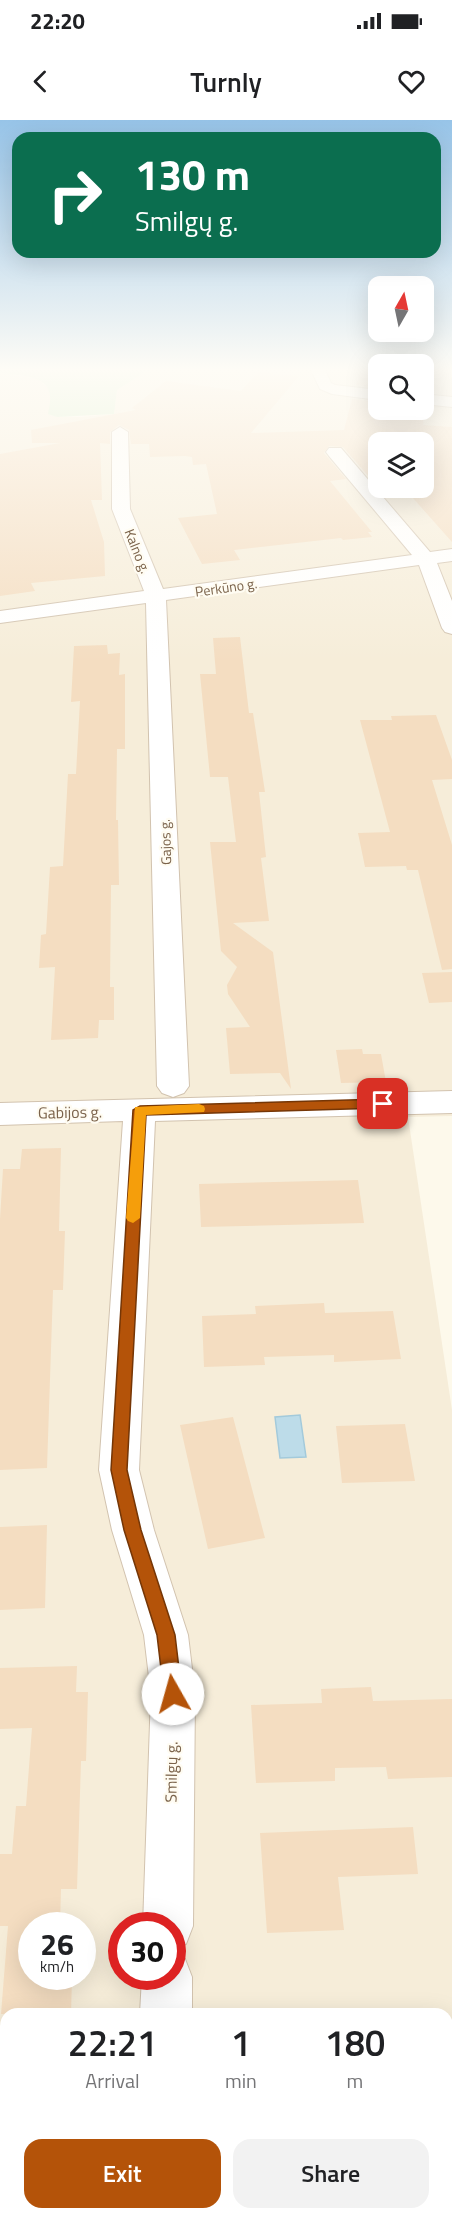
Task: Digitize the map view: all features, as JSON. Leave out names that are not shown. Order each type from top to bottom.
[{"type":"street","name":"Kalno g.","points":[[120,466],[121,509],[156,597]]},
{"type":"street","points":[[346,466],[426,559],[452,628]]},
{"type":"street","name":"Perkūno g.","points":[[0,617],[452,555]]},
{"type":"street","name":"Gajos g.","points":[[156,597],[173,1086]]},
{"type":"street","points":[[140,1110],[452,1102]]},
{"type":"street","name":"Gabijos g.","points":[[0,1114],[140,1110]]},
{"type":"street","name":"Smilgų g.","points":[[140,1110],[119,1470],[133,1530],[166,1635],[173,1694],[168,1912]]},
{"type":"street","points":[[166,2008],[167,1990]]},
{"type":"shaded area","points":[[0,466],[368,466],[368,498],[434,498],[434,466],[452,466],[452,1116],[408,1117],[452,1410],[452,2008],[0,2008]]},
{"type":"water","points":[[300,1415],[306,1457],[280,1458],[275,1417]]},
{"type":"building","points":[[0,466],[101,466],[102,500],[91,500],[104,542],[105,576],[31,583],[35,591],[0,596]]},
{"type":"building","points":[[206,466],[335,466],[346,479],[330,481],[372,532],[368,532],[372,537],[343,540],[341,538],[234,550],[240,560],[202,564],[178,518],[217,514]]},
{"type":"building","points":[[359,466],[368,466],[368,476]]},
{"type":"building","points":[[434,466],[452,466],[452,542],[413,498],[434,498]]},
{"type":"building","points":[[240,637],[249,713],[253,713],[265,792],[259,792],[266,857],[261,858],[269,921],[233,923],[273,952],[291,1089],[280,1073],[230,1074],[226,1028],[250,1027],[228,994],[227,985],[237,967],[221,951],[210,842],[236,842],[228,777],[210,777],[200,674],[216,674],[213,638]]},
{"type":"building","points":[[107,645],[108,654],[120,653],[119,675],[125,674],[125,749],[117,749],[116,820],[118,820],[119,885],[111,885],[110,987],[114,987],[114,1020],[99,1020],[98,1038],[51,1040],[55,967],[39,968],[41,935],[46,934],[50,867],[63,866],[68,774],[76,774],[80,701],[71,702],[74,646]]},
{"type":"building","points":[[436,715],[452,760],[452,779],[432,780],[452,845],[452,969],[442,970],[418,870],[407,870],[406,866],[365,867],[358,833],[390,832],[360,720],[392,720],[391,716]]},
{"type":"building","points":[[452,972],[452,1002],[429,1003],[422,973]]},
{"type":"building","points":[[362,1049],[363,1054],[381,1054],[386,1082],[341,1083],[336,1050]]},
{"type":"building","points":[[61,1148],[59,1231],[65,1231],[63,1290],[53,1290],[47,1468],[0,1470],[0,1219],[3,1169],[20,1169],[22,1149]]},
{"type":"building","points":[[358,1180],[364,1223],[201,1227],[199,1184]]},
{"type":"building","points":[[324,1303],[325,1313],[393,1311],[401,1359],[334,1362],[334,1355],[264,1357],[265,1365],[204,1367],[202,1316],[256,1314],[255,1306]]},
{"type":"building","points":[[233,1417],[265,1538],[208,1549],[180,1425]]},
{"type":"building","points":[[405,1424],[415,1481],[342,1483],[336,1426]]},
{"type":"building","points":[[47,1525],[45,1608],[0,1610],[0,1527]]},
{"type":"building","points":[[77,1666],[76,1692],[88,1692],[86,1761],[81,1761],[77,1889],[61,1889],[60,1912],[18,1912],[18,1990],[72,1990],[71,2008],[1,2008],[8,1926],[0,1926],[0,1854],[12,1854],[16,1806],[26,1806],[32,1728],[0,1729],[0,1668]]},
{"type":"building","points":[[371,1687],[373,1701],[452,1699],[452,1777],[388,1779],[386,1767],[335,1768],[335,1781],[256,1783],[251,1705],[322,1703],[321,1689]]},
{"type":"building","points":[[413,1827],[418,1874],[338,1877],[344,1930],[267,1933],[260,1833]]},
{"type":"slow traffic","points":[[133,1218],[140,1110],[199,1109]]},
{"type":"route","points":[[173,1694],[166,1635],[133,1530],[119,1470],[140,1110],[383,1104]]}]
